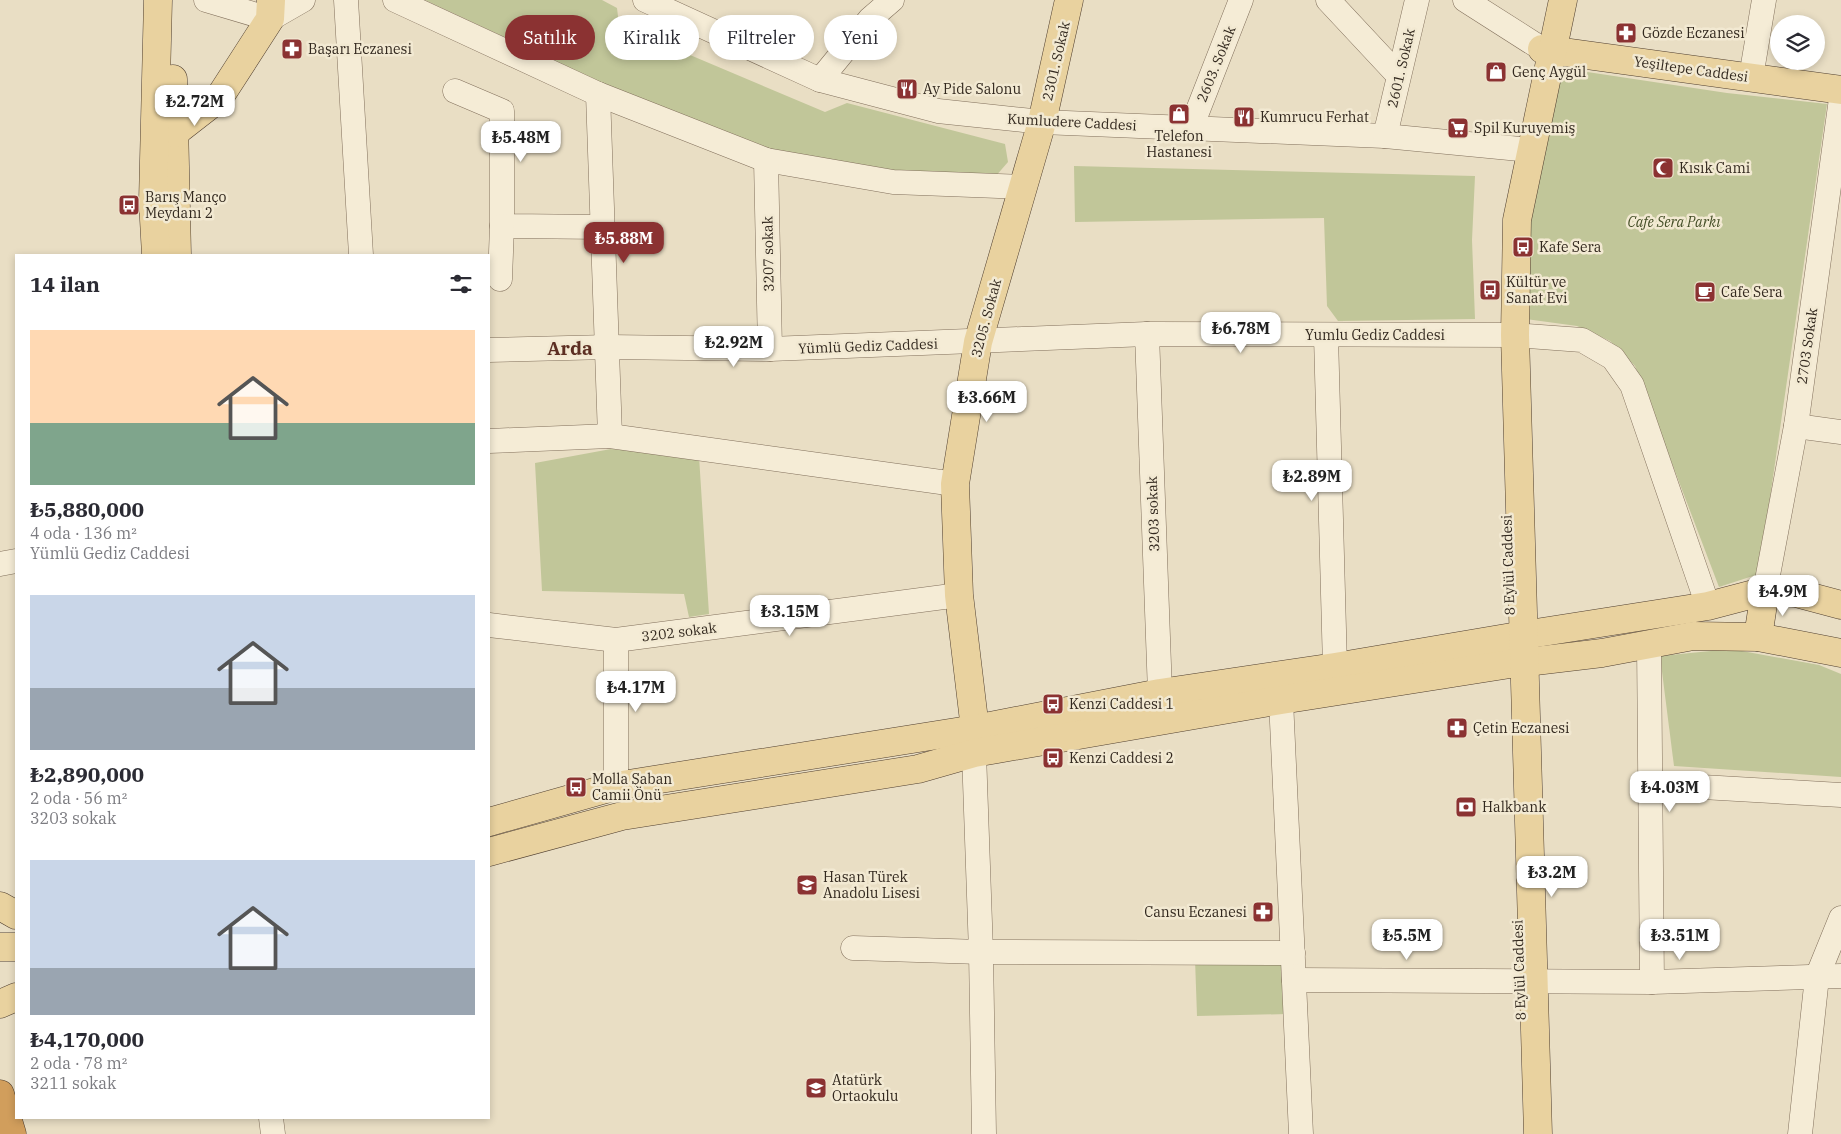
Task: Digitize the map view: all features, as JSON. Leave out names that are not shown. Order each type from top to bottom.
[{"type":"highway","points":[[1,1096],[12,1134]]},
{"type":"main road","points":[[156,254],[153,201],[158,0]]},
{"type":"main road","points":[[170,0],[177,254]]},
{"type":"main road","name":"2301. Sokak","points":[[1042,122],[1069,0]]},
{"type":"main road","name":"8 Eylül Caddesi","points":[[1523,1134],[1526,981],[1509,335],[1508,213],[1520,149],[1547,50],[1551,0]]},
{"type":"main road","points":[[1509,335],[1517,220],[1547,50],[1563,0]]},
{"type":"main road","points":[[174,133],[219,98],[270,9]]},
{"type":"main road","name":"Yeşiltepe Caddesi","points":[[1547,50],[1841,90]]},
{"type":"main road","name":"3205. Sokak","points":[[974,741],[959,595],[955,484],[978,342],[1042,122]]},
{"type":"main road","points":[[1758,637],[1765,591]]},
{"type":"main road","points":[[490,852],[618,817],[918,769],[974,741],[1160,693],[1336,667],[1708,606],[1765,591],[1796,593],[1841,605]]},
{"type":"main road","points":[[490,822],[616,786],[1281,700],[1518,663],[1602,654],[1693,636],[1758,637],[1841,653]]},
{"type":"main road","points":[[616,786],[618,817]]},
{"type":"main road","points":[[0,906],[15,914]]},
{"type":"main road","points":[[0,946],[15,947]]},
{"type":"main road","points":[[1526,981],[1538,1134]]},
{"type":"main road","points":[[0,1004],[15,997]]},
{"type":"street","points":[[206,0],[270,9],[303,0]]},
{"type":"street","points":[[346,0],[361,254]]},
{"type":"street","points":[[395,0],[598,94],[766,160],[893,182],[1024,186]]},
{"type":"street","name":"Kumludere Caddesi","points":[[645,0],[820,80],[938,110],[1042,122],[1385,136],[1520,149]]},
{"type":"street","points":[[820,80],[870,19],[892,0]]},
{"type":"street","name":"2603. Sokak","points":[[1191,128],[1242,0]]},
{"type":"street","points":[[1328,0],[1398,75]]},
{"type":"street","name":"2601. Sokak","points":[[1385,136],[1417,0]]},
{"type":"street","points":[[1465,0],[1547,50]]},
{"type":"street","points":[[1751,77],[1764,0]]},
{"type":"street","points":[[455,91],[502,111],[500,279]]},
{"type":"street","points":[[598,94],[610,436]]},
{"type":"street","name":"2703 Sokak","points":[[1765,591],[1832,240],[1841,100]]},
{"type":"street","name":"3207 sokak","points":[[766,160],[770,349]]},
{"type":"street","points":[[502,226],[603,227]]},
{"type":"street","name":"Yumlu Gediz Caddesi","points":[[978,342],[1147,334],[1326,336],[1509,335],[1582,340],[1613,358],[1632,386],[1708,606]]},
{"type":"street","name":"3203 sokak","points":[[1147,334],[1160,693]]},
{"type":"street","points":[[1326,336],[1336,667]]},
{"type":"street","name":"Yümlü Gediz Caddesi","points":[[490,350],[608,347],[770,349],[978,342]]},
{"type":"street","points":[[1796,426],[1841,432]]},
{"type":"street","points":[[490,441],[610,436],[955,484]]},
{"type":"street","points":[[0,564],[15,561]]},
{"type":"street","name":"3202 sokak","points":[[490,625],[616,640],[959,595]]},
{"type":"street","points":[[616,640],[616,786]]},
{"type":"street","points":[[1649,644],[1652,982]]},
{"type":"street","points":[[1281,700],[1301,1134]]},
{"type":"street","points":[[974,741],[981,952],[984,1134]]},
{"type":"street","points":[[1650,784],[1841,795]]},
{"type":"street","points":[[1800,1134],[1817,977],[1841,918]]},
{"type":"street","points":[[854,948],[981,952],[1293,953]]},
{"type":"street","points":[[1294,980],[1652,982],[1841,976]]},
{"type":"street","points":[[271,1119],[273,1134]]},
{"type":"green space","points":[[425,0],[602,0],[617,8],[618,15],[605,15],[605,60],[699,59],[825,112],[847,103],[1005,144],[1008,162],[995,177],[890,172],[769,151],[609,86],[553,60],[595,60],[595,15],[505,15],[505,37]]},
{"type":"green space","name":"Cafe Sera Parkı","points":[[1554,67],[1727,93],[1827,104],[1759,574],[1719,587],[1635,366],[1610,341],[1577,326],[1518,318],[1520,221]]},
{"type":"green space","points":[[1074,166],[1475,176],[1472,240],[1475,319],[1338,321],[1327,306],[1324,218],[1075,222]]},
{"type":"green space","points":[[611,449],[699,456],[709,614],[689,617],[684,594],[542,591],[535,463]]},
{"type":"green space","points":[[1731,649],[1819,665],[1841,674],[1841,777],[1674,766],[1660,656]]},
{"type":"green space","points":[[1195,959],[1279,960],[1287,976],[1287,1014],[1197,1016]]},
{"type":"place","name":"Gözde Eczanesi","points":[[1626,33]]},
{"type":"place","name":"Başarı Eczanesi","points":[[292,49]]},
{"type":"place","name":"Genç Aygül","points":[[1496,72]]},
{"type":"place","name":"Ay Pide Salonu","points":[[907,89]]},
{"type":"place","name":"Telefon Hastanesi","points":[[1179,114]]},
{"type":"place","name":"Kumrucu Ferhat","points":[[1244,117]]},
{"type":"place","name":"Spil Kuruyemiş","points":[[1458,128]]},
{"type":"place","name":"Kısık Cami","points":[[1663,168]]},
{"type":"place","name":"Barış Manço Meydanı 2","points":[[129,205]]},
{"type":"place","name":"Kafe Sera","points":[[1523,247]]},
{"type":"place","name":"Kültür ve Sanat Evi","points":[[1490,290]]},
{"type":"place","name":"Cafe Sera","points":[[1705,292]]},
{"type":"place","name":"Kenzi Caddesi 1","points":[[1053,704]]},
{"type":"place","name":"Çetin Eczanesi","points":[[1457,728]]},
{"type":"place","name":"Kenzi Caddesi 2","points":[[1053,758]]},
{"type":"place","name":"Molla Şaban Camii Önü","points":[[576,787]]},
{"type":"place","name":"Halkbank","points":[[1466,807]]},
{"type":"place","name":"Hasan Türek Anadolu Lisesi","points":[[807,885]]},
{"type":"place","name":"Cansu Eczanesi","points":[[1263,912]]},
{"type":"place","name":"Atatürk Ortaokulu","points":[[816,1088]]},
{"type":"district","name":"Arda","points":[[570,348]]}]
